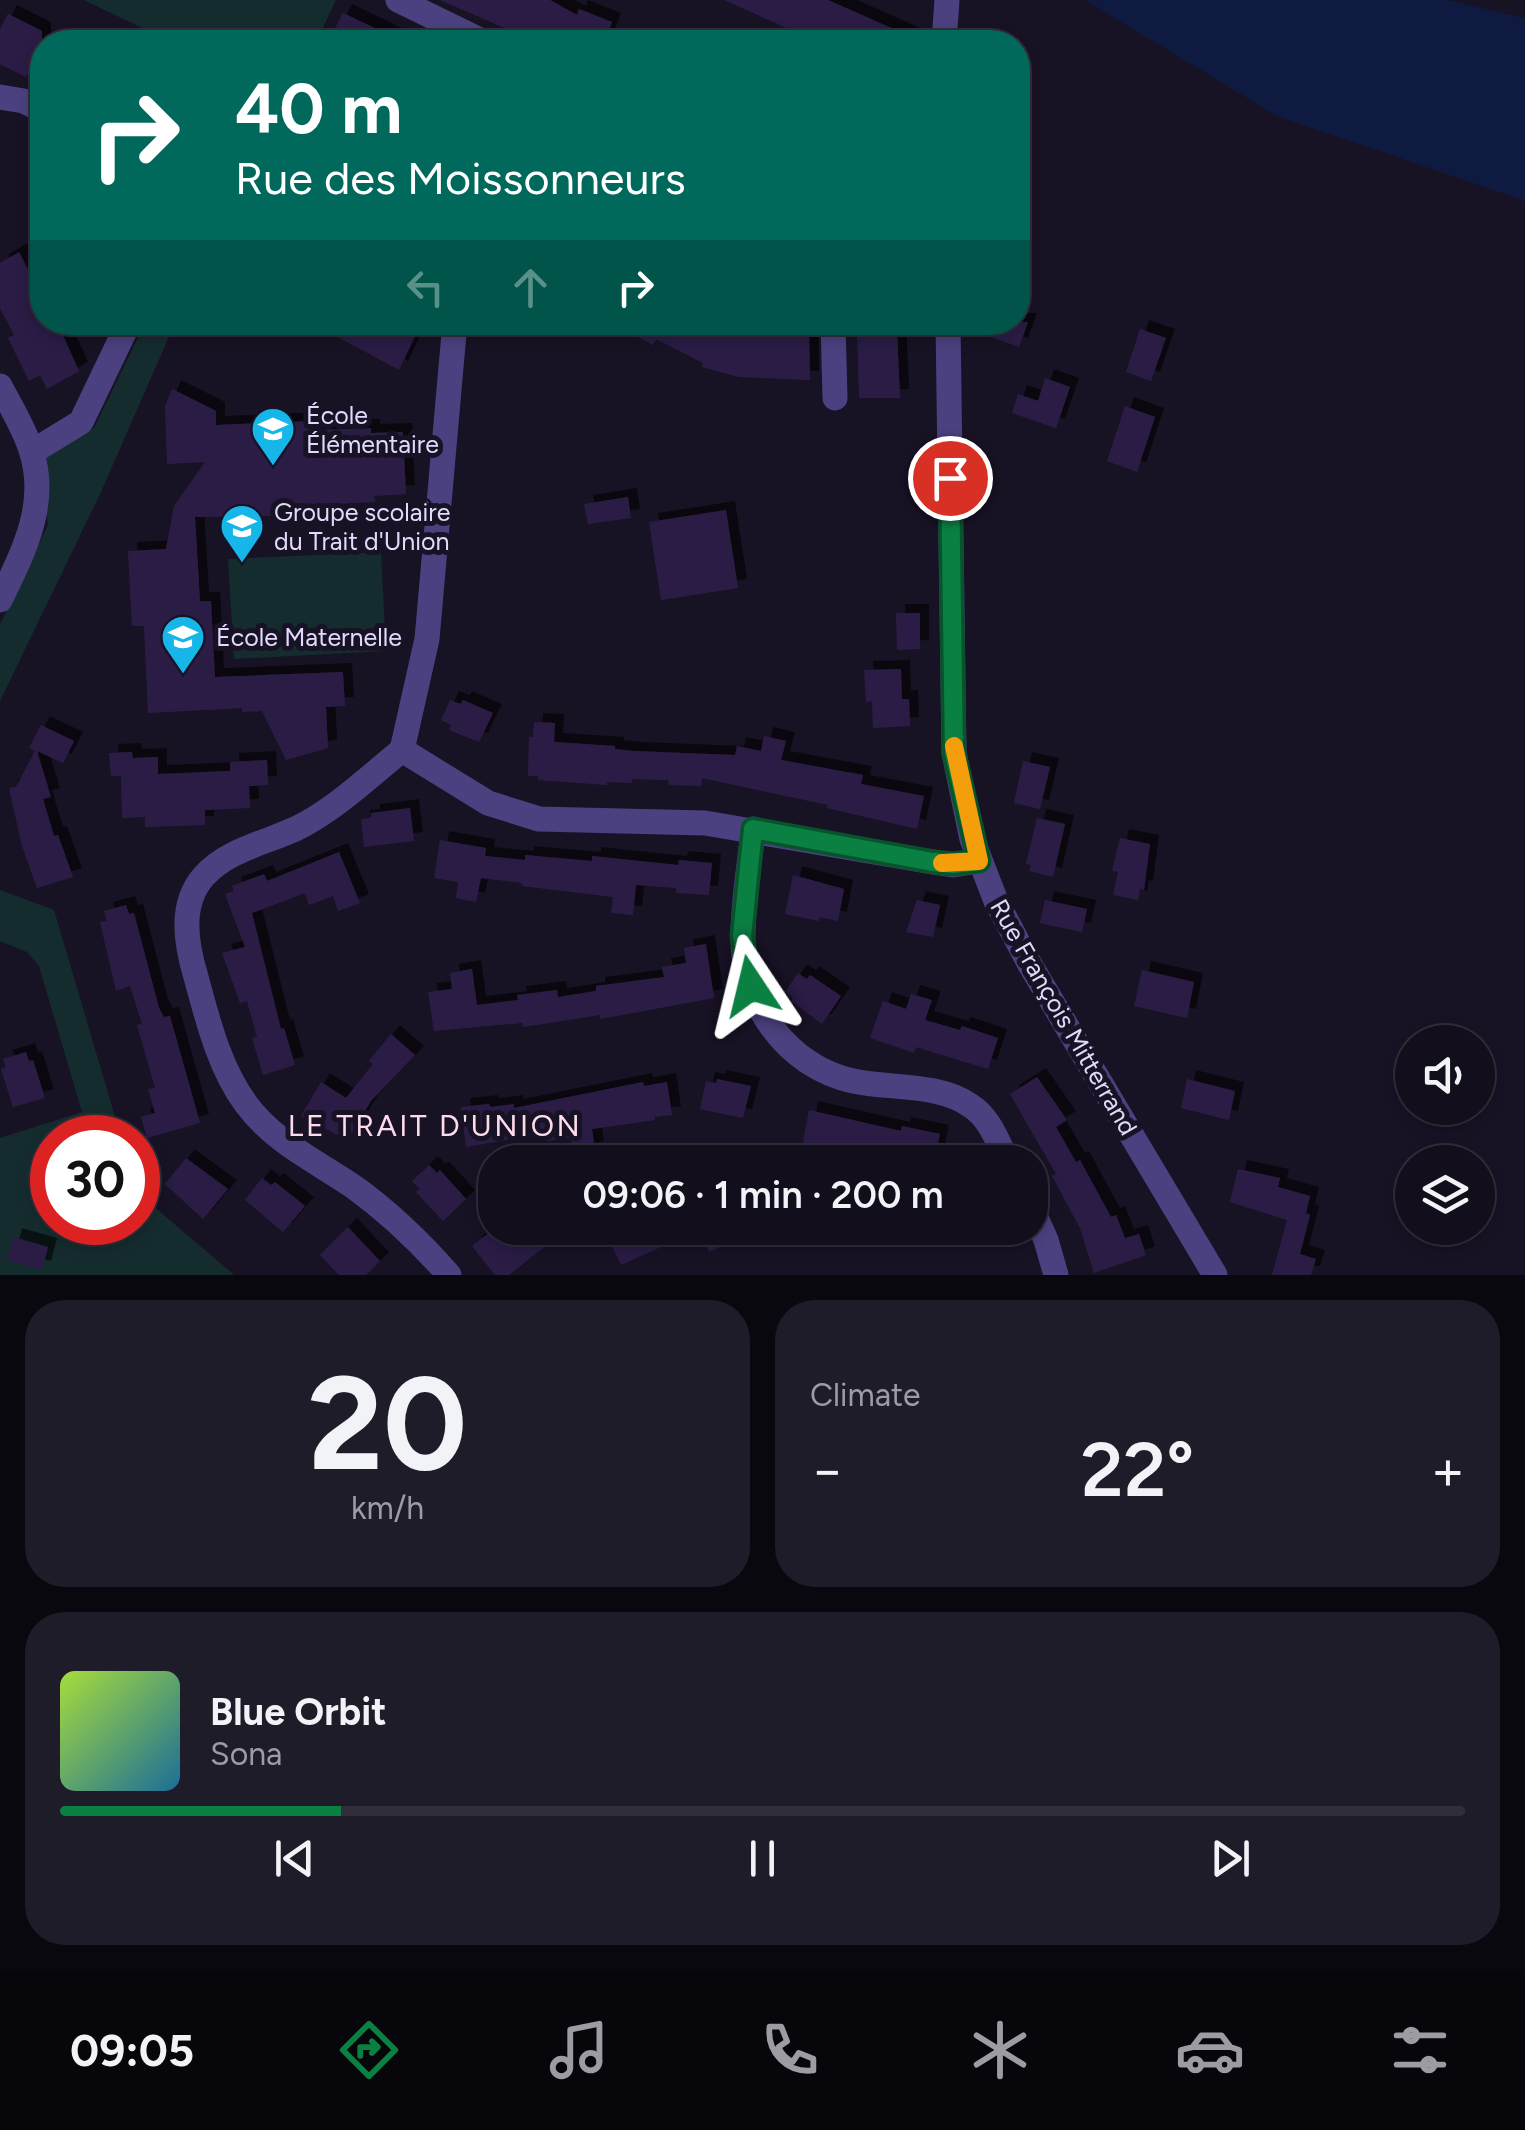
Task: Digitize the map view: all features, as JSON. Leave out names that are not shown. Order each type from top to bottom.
[{"type":"street","points":[[398,0],[459,30]]},
{"type":"street","points":[[945,30],[948,0]]},
{"type":"street","points":[[0,97],[30,104]]},
{"type":"street","points":[[32,452],[81,422],[123,335]]},
{"type":"street","points":[[450,1275],[393,1216],[290,1147],[260,1122],[220,1055],[187,943],[188,911],[196,886],[223,858],[306,823],[350,794],[402,750],[428,639],[455,335]]},
{"type":"street","points":[[833,335],[834,398]]},
{"type":"street","name":"Rue François Mitterrand","points":[[948,335],[954,753],[979,861],[1029,964],[1215,1275]]},
{"type":"street","points":[[0,386],[32,452],[36,493],[32,531],[0,600]]},
{"type":"street","points":[[402,750],[488,803],[539,820],[705,823],[933,862],[979,861]]},
{"type":"street","points":[[753,829],[742,936],[745,963],[760,1008],[784,1044],[811,1065],[852,1081],[956,1097],[974,1107],[999,1145]]},
{"type":"street","points":[[1047,1245],[1056,1275]]},
{"type":"green space","points":[[84,0],[336,0],[322,30],[146,30]]},
{"type":"green space","points":[[139,335],[170,335],[100,494],[0,701],[0,624],[48,525],[40,461],[94,428]]},
{"type":"green space","points":[[381,552],[386,651],[234,659],[228,559]]},
{"type":"green space","points":[[0,890],[54,910],[115,1115],[73,1115],[82,1112],[39,966],[27,952],[0,941]]},
{"type":"green space","points":[[30,1128],[30,1245],[160,1245],[160,1212],[234,1275],[0,1275],[0,1138]]},
{"type":"water","points":[[1085,0],[1447,0],[1525,18],[1525,201],[1277,116]]},
{"type":"building","points":[[440,0],[550,0],[577,15],[579,9],[612,22],[609,30],[509,30]]},
{"type":"building","points":[[724,0],[828,0],[896,30],[791,30]]},
{"type":"building","points":[[343,13],[379,30],[334,30]]},
{"type":"building","points":[[8,14],[40,30],[30,30],[30,70],[26,77],[0,64],[0,29]]},
{"type":"building","points":[[19,252],[30,273],[30,335],[63,335],[79,371],[47,389],[40,375],[29,381],[8,338],[14,335],[0,308],[0,263]]},
{"type":"building","points":[[1140,329],[1166,338],[1151,381],[1126,372]]},
{"type":"building","points":[[334,335],[416,335],[399,370]]},
{"type":"building","points":[[634,335],[809,335],[810,380],[739,377],[702,367],[703,363],[656,339],[653,345]]},
{"type":"building","points":[[857,335],[897,335],[900,398],[859,398]]},
{"type":"building","points":[[986,335],[1023,335],[1019,347]]},
{"type":"building","points":[[1045,378],[1070,387],[1056,428],[1012,413],[1018,394],[1038,401]]},
{"type":"building","points":[[172,389],[216,411],[216,425],[314,421],[314,430],[371,428],[371,433],[403,432],[406,494],[374,496],[375,502],[318,505],[318,515],[195,517],[200,601],[211,601],[215,677],[343,672],[345,706],[326,707],[328,748],[286,760],[262,711],[242,712],[242,708],[148,713],[144,626],[132,626],[128,551],[166,549],[174,506],[205,462],[167,464],[165,406]]},
{"type":"building","points":[[1125,406],[1155,417],[1137,472],[1107,461]]},
{"type":"building","points":[[628,497],[631,518],[588,524],[584,504]]},
{"type":"building","points":[[726,510],[738,588],[661,600],[649,522]]},
{"type":"building","points":[[896,613],[920,613],[920,649],[897,650]]},
{"type":"building","points":[[901,669],[902,699],[909,699],[910,726],[873,728],[872,701],[866,702],[864,670]]},
{"type":"building","points":[[450,700],[461,704],[463,700],[493,713],[479,742],[449,730],[451,725],[441,720]]},
{"type":"building","points":[[534,722],[555,723],[554,742],[634,751],[735,755],[737,746],[761,751],[764,736],[786,741],[781,760],[863,775],[861,784],[924,796],[917,829],[702,778],[701,786],[669,785],[668,780],[632,779],[632,783],[607,785],[538,780],[538,776],[528,776],[529,737],[533,737]]},
{"type":"building","points":[[41,725],[74,741],[63,763],[37,751],[51,797],[43,799],[54,836],[58,835],[73,877],[37,888],[22,846],[9,788],[16,787],[35,751],[29,748]]},
{"type":"building","points":[[132,752],[133,758],[158,757],[158,774],[230,771],[230,762],[267,760],[268,785],[249,786],[250,808],[205,810],[205,825],[145,827],[145,817],[122,818],[121,776],[111,776],[109,753]]},
{"type":"building","points":[[1023,761],[1050,767],[1040,809],[1014,803]]},
{"type":"building","points":[[410,808],[414,841],[364,847],[361,819],[371,818],[371,813]]},
{"type":"building","points":[[1037,818],[1065,824],[1053,877],[1029,871],[1031,865],[1026,864]]},
{"type":"building","points":[[1120,838],[1150,844],[1144,890],[1140,889],[1138,900],[1113,895],[1118,872],[1112,871]]},
{"type":"building","points":[[440,840],[486,848],[485,856],[525,860],[525,855],[592,861],[592,856],[678,865],[679,860],[712,863],[709,895],[636,885],[633,915],[611,913],[613,897],[481,878],[476,902],[456,898],[458,882],[434,878]]},
{"type":"building","points":[[339,852],[360,903],[338,911],[333,896],[309,905],[305,893],[252,913],[281,1029],[284,1028],[295,1065],[263,1075],[247,1001],[240,1003],[222,953],[245,947],[225,894],[234,891],[232,886],[264,874],[267,881]]},
{"type":"building","points":[[793,875],[844,889],[838,921],[785,914]]},
{"type":"building","points":[[917,900],[940,905],[933,937],[906,932]]},
{"type":"building","points":[[1045,900],[1087,909],[1082,932],[1040,923]]},
{"type":"building","points":[[126,905],[129,914],[134,913],[159,1008],[164,1017],[170,1016],[200,1123],[160,1134],[160,1115],[148,1115],[155,1113],[148,1089],[155,1088],[137,1025],[142,1024],[130,986],[116,991],[100,922],[107,921],[104,911]]},
{"type":"building","points":[[706,944],[714,998],[600,1019],[600,1015],[523,1027],[522,1023],[434,1031],[428,992],[452,989],[450,973],[472,969],[477,1005],[557,990],[558,997],[596,991],[596,986],[664,977],[662,967],[686,963],[684,948]]},
{"type":"building","points":[[1142,970],[1194,982],[1187,1018],[1134,1006]]},
{"type":"building","points":[[798,973],[807,979],[810,975],[841,996],[822,1024],[785,992]]},
{"type":"building","points":[[911,994],[932,1000],[925,1020],[960,1030],[962,1026],[998,1038],[988,1069],[916,1047],[914,1053],[870,1038],[883,1001],[906,1009]]},
{"type":"building","points":[[391,1034],[415,1055],[371,1101],[347,1140],[301,1116],[321,1082],[346,1098]]},
{"type":"building","points":[[26,1052],[29,1061],[33,1060],[45,1098],[13,1107],[1,1069],[6,1067],[3,1059]]},
{"type":"building","points":[[1037,1077],[1067,1120],[1056,1127],[1076,1162],[1080,1160],[1111,1217],[1116,1215],[1125,1238],[1139,1234],[1146,1255],[1094,1273],[1080,1228],[1052,1176],[1056,1174],[1048,1160],[1048,1145],[1039,1145],[1010,1094]]},
{"type":"building","points":[[717,1079],[751,1086],[743,1118],[700,1109],[706,1081],[716,1083]]},
{"type":"building","points":[[1187,1079],[1235,1091],[1229,1120],[1181,1108]]},
{"type":"building","points":[[643,1082],[644,1086],[667,1082],[672,1115],[592,1129],[594,1145],[572,1145],[571,1138],[547,1141],[545,1133],[466,1147],[461,1107],[514,1104],[514,1108]]},
{"type":"building","points":[[809,1110],[901,1131],[902,1126],[940,1134],[938,1145],[803,1145]]},
{"type":"building","points":[[186,1158],[228,1189],[203,1219],[165,1184]]},
{"type":"building","points":[[429,1165],[437,1173],[440,1170],[466,1199],[443,1221],[416,1192],[420,1189],[412,1181]]},
{"type":"building","points":[[1238,1169],[1280,1178],[1278,1187],[1310,1196],[1306,1213],[1310,1215],[1300,1254],[1316,1259],[1311,1275],[1272,1275],[1287,1220],[1230,1202]]},
{"type":"building","points":[[262,1178],[271,1185],[275,1182],[305,1206],[283,1232],[245,1200]]},
{"type":"building","points":[[348,1227],[380,1261],[366,1275],[339,1275],[320,1255]]},
{"type":"building","points":[[13,1237],[30,1245],[48,1247],[42,1270],[7,1260]]},
{"type":"building","points":[[478,1241],[478,1245],[544,1247],[509,1275],[495,1275],[472,1246]]},
{"type":"building","points":[[612,1245],[663,1245],[663,1246],[621,1265]]},
{"type":"building","points":[[706,1245],[724,1245],[709,1252]]},
{"type":"slow traffic","points":[[942,863],[979,861],[954,746]]},
{"type":"place","name":"École Élémentaire","points":[[273,467]]},
{"type":"place","name":"Groupe scolaire du Trait d'Union","points":[[242,564]]},
{"type":"place","name":"École Maternelle","points":[[183,675]]},
{"type":"district","name":"LE TRAIT D'UNION","points":[[435,1125]]},
{"type":"route","points":[[751,986],[742,936],[753,829],[933,862],[979,861],[954,753],[950,478]]}]
